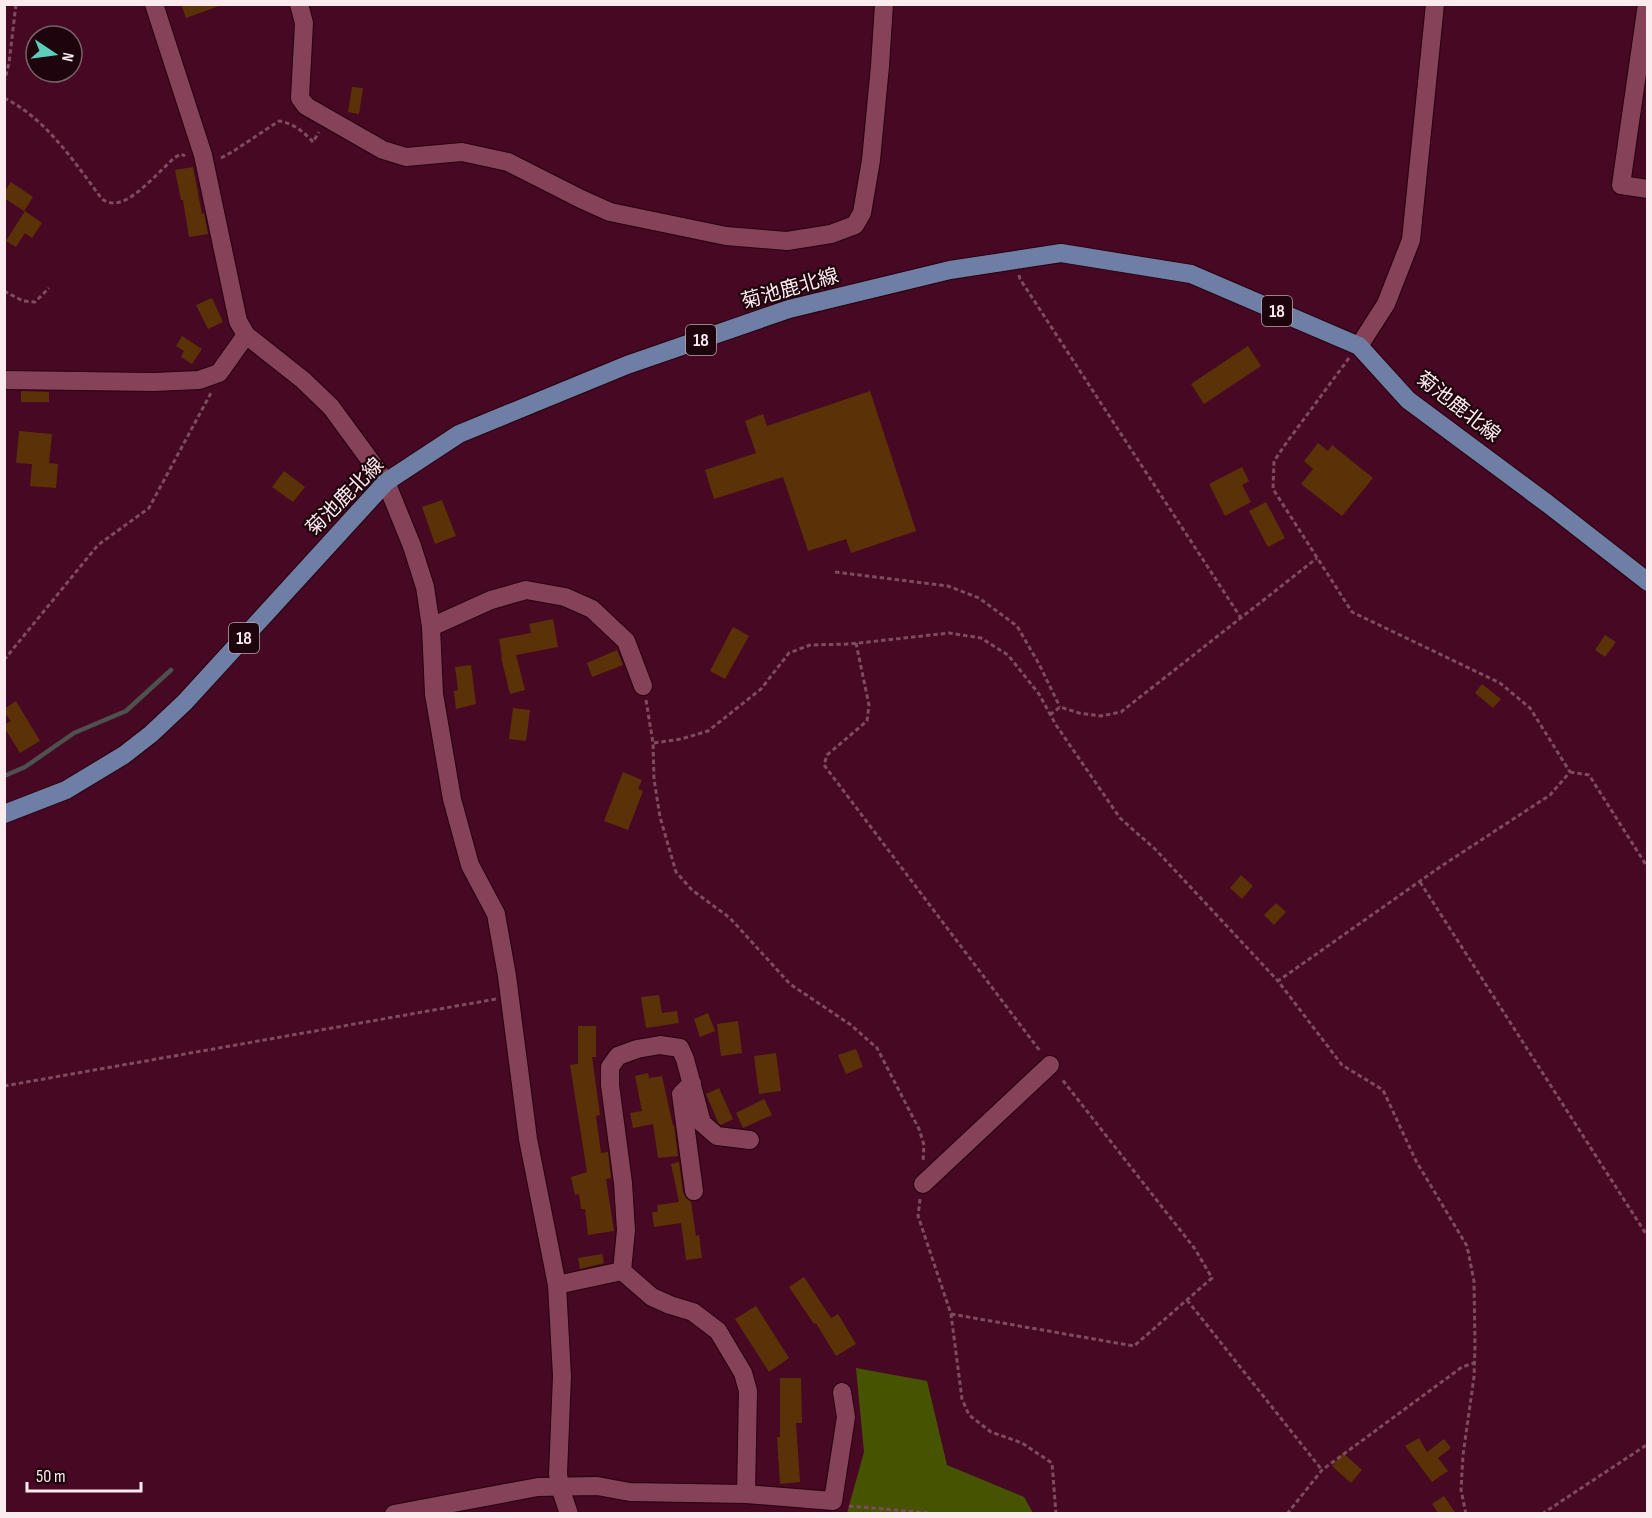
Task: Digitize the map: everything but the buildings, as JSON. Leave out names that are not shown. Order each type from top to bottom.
[{"type":"main road","name":"菊池鹿北線","points":[[4,814],[66,790],[124,755],[151,734],[193,694],[386,482],[459,434],[627,365],[789,309],[950,270],[1061,253],[1191,274],[1359,346],[1408,400],[1548,504],[1647,582]]},
{"type":"street","points":[[154,4],[206,166],[238,321],[246,335],[303,380],[331,407],[386,482],[412,546],[425,587],[431,627],[434,694],[452,800],[470,865],[496,915],[510,997],[528,1139],[557,1285],[562,1376],[558,1456],[560,1487],[569,1514]]},
{"type":"street","points":[[299,4],[304,23],[300,98],[306,106],[383,150],[406,157],[462,152],[508,162],[610,212],[726,236],[787,241],[831,234],[855,225],[862,213],[871,160],[884,4]]},
{"type":"street","points":[[1359,346],[1386,304],[1411,240],[1435,4]]},
{"type":"street","points":[[1647,4],[1621,185],[1647,189]]},
{"type":"street","points":[[4,380],[154,382],[199,380],[219,373],[246,335]]},
{"type":"street","points":[[431,627],[491,600],[526,590],[565,597],[592,609],[626,640],[644,687]]},
{"type":"street","points":[[622,1271],[626,1230],[623,1184],[610,1084],[610,1067],[618,1056],[637,1049],[660,1045],[680,1048],[686,1059],[702,1123],[717,1136],[750,1140]]},
{"type":"street","points":[[923,1184],[1050,1065]]},
{"type":"street","points":[[692,1083],[681,1094],[694,1191]]},
{"type":"street","points":[[557,1285],[622,1271]]},
{"type":"street","points":[[622,1271],[652,1297],[693,1312],[718,1331],[742,1373],[748,1391],[746,1494]]},
{"type":"street","points":[[394,1514],[538,1487],[597,1486],[641,1493],[746,1494],[833,1501],[846,1417],[842,1392]]},
{"type":"path","points":[[4,83],[9,63],[16,4]]},
{"type":"path","points":[[4,98],[17,104],[46,130],[66,150],[102,199],[109,203],[120,202],[132,196],[181,154],[206,166],[279,121],[286,122],[305,132],[313,142],[328,119]]},
{"type":"path","points":[[1015,260],[1020,279],[1241,618]]},
{"type":"path","points":[[4,291],[23,301],[34,302],[49,288]]},
{"type":"path","points":[[1359,346],[1274,461],[1273,489],[1352,612],[1500,683],[1530,708],[1569,772]]},
{"type":"path","points":[[4,660],[98,545],[148,508],[212,394],[219,373]]},
{"type":"path","points":[[835,572],[948,586],[979,598],[1017,626],[1060,707],[1078,713],[1101,716],[1121,712],[1317,558]]},
{"type":"path","points":[[653,743],[681,739],[708,731],[761,689],[789,653],[810,645],[856,643],[949,633],[981,638],[1008,656],[1039,694],[1056,725],[1120,818],[1156,850],[1278,981],[1342,1065],[1383,1090],[1416,1161],[1467,1246],[1474,1281],[1474,1377],[1462,1467],[1461,1490],[1466,1514]]},
{"type":"path","points":[[856,643],[869,705],[867,721],[827,755],[824,765],[1050,1065],[1195,1250],[1212,1278],[1134,1346],[951,1314]]},
{"type":"path","points":[[644,687],[653,743],[654,779],[660,817],[676,872],[692,890],[730,918],[790,984],[851,1025],[877,1048],[919,1128],[924,1145],[923,1184],[918,1216],[951,1314],[962,1399],[969,1415],[991,1432],[1022,1443],[1052,1463],[1056,1514]]},
{"type":"path","points":[[1050,715],[1060,707]]},
{"type":"path","points":[[1569,772],[1589,775],[1647,868]]},
{"type":"path","points":[[1278,981],[1440,867],[1550,795],[1569,772]]},
{"type":"path","points":[[1420,882],[1647,1237]]},
{"type":"path","points":[[4,1086],[510,997]]},
{"type":"path","points":[[1187,1300],[1322,1470]]},
{"type":"path","points":[[1287,1514],[1322,1470],[1462,1366],[1474,1363]]},
{"type":"path","points":[[1542,1514],[1647,1444]]},
{"type":"path","points":[[833,1501],[843,1505],[941,1514]]},
{"type":"green space","points":[[856,1368],[927,1381],[947,1465],[1024,1497],[1033,1513],[847,1513],[864,1452]]},
{"type":"waterway","points":[[4,776],[25,767],[74,733],[126,711],[171,670]]}]
